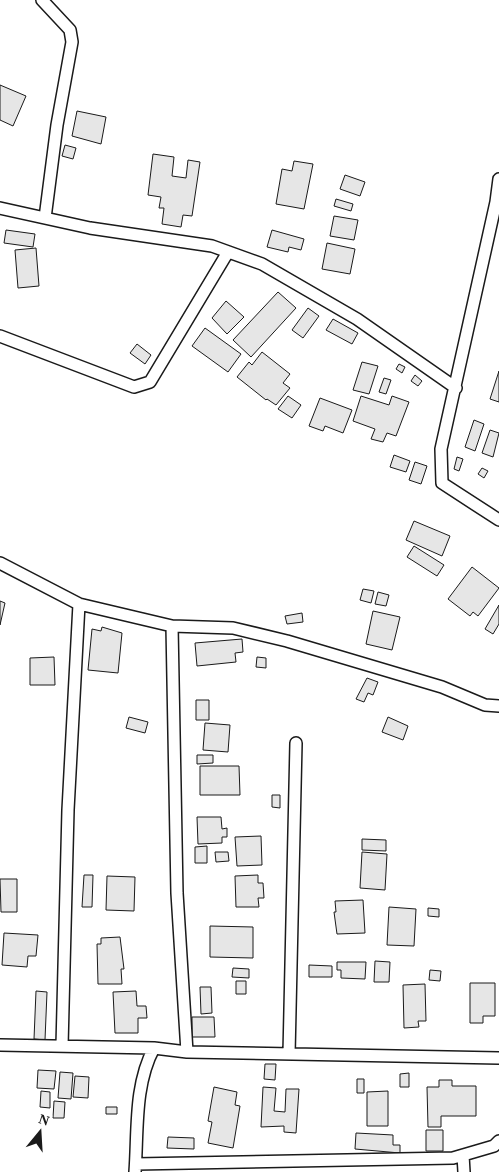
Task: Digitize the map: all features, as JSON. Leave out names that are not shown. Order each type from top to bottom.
[{"type":"street","points":[[42,0],[70,30],[72,42],[57,125],[45,218]]},
{"type":"street","points":[[499,179],[496,202],[441,449],[442,483],[499,520]]},
{"type":"street","points":[[0,208],[90,228],[212,246],[262,264],[358,319],[456,388]]},
{"type":"street","points":[[0,336],[134,387],[150,382],[228,252]]},
{"type":"street","points":[[0,563],[79,604],[172,626],[233,628],[287,641],[442,687],[485,705],[499,706]]},
{"type":"street","points":[[62,1046],[68,810],[79,604]]},
{"type":"street","points":[[172,626],[177,893],[187,1052]]},
{"type":"street","points":[[289,1054],[296,743]]},
{"type":"street","points":[[0,1045],[154,1048],[187,1052],[499,1058]]},
{"type":"street","points":[[154,1048],[146,1064],[141,1083],[136,1168],[443,1158],[494,1146],[499,1142]]},
{"type":"street","points":[[462,1155],[464,1172]]},
{"type":"building","points":[[0,85],[26,96],[13,126],[0,120]]},
{"type":"building","points":[[77,111],[106,117],[101,144],[72,136]]},
{"type":"building","points":[[65,145],[76,148],[73,159],[62,156]]},
{"type":"building","points":[[153,154],[174,157],[172,176],[186,178],[188,160],[200,162],[192,216],[183,215],[181,227],[162,224],[164,208],[159,208],[161,197],[148,195]]},
{"type":"building","points":[[294,161],[313,164],[304,209],[276,204],[282,169],[292,171]]},
{"type":"building","points":[[345,175],[365,182],[360,196],[340,189]]},
{"type":"building","points":[[336,199],[353,204],[351,211],[334,206]]},
{"type":"building","points":[[334,216],[358,220],[354,240],[330,236]]},
{"type":"building","points":[[6,230],[35,234],[33,247],[4,243]]},
{"type":"building","points":[[272,230],[304,239],[301,250],[289,247],[288,252],[267,247]]},
{"type":"building","points":[[327,243],[355,249],[350,274],[322,269]]},
{"type":"building","points":[[36,248],[39,286],[18,288],[15,250]]},
{"type":"building","points":[[278,292],[296,308],[251,357],[233,340]]},
{"type":"building","points":[[226,301],[244,317],[227,334],[212,318]]},
{"type":"building","points":[[308,308],[319,316],[303,338],[292,330]]},
{"type":"building","points":[[333,319],[358,333],[352,344],[326,330]]},
{"type":"building","points":[[205,328],[241,354],[228,372],[192,346]]},
{"type":"building","points":[[137,344],[151,355],[145,364],[130,353]]},
{"type":"building","points":[[262,352],[290,374],[283,383],[290,388],[276,405],[266,400],[237,377],[249,362],[252,365]]},
{"type":"building","points":[[362,362],[378,366],[369,394],[353,390]]},
{"type":"building","points":[[399,364],[405,367],[402,373],[396,369]]},
{"type":"building","points":[[499,371],[499,402],[490,399]]},
{"type":"building","points":[[415,375],[422,381],[418,386],[411,381]]},
{"type":"building","points":[[384,378],[391,380],[386,394],[379,392]]},
{"type":"building","points":[[288,396],[301,405],[292,418],[278,409]]},
{"type":"building","points":[[361,396],[389,405],[392,396],[409,402],[396,436],[387,433],[383,442],[371,439],[375,429],[353,421]]},
{"type":"building","points":[[320,398],[352,410],[343,433],[325,426],[323,431],[309,426]]},
{"type":"building","points":[[474,420],[484,424],[475,451],[465,447]]},
{"type":"building","points":[[490,430],[499,433],[493,457],[482,453]]},
{"type":"building","points":[[394,455],[410,461],[406,472],[390,467]]},
{"type":"building","points":[[457,457],[463,459],[459,471],[454,469]]},
{"type":"building","points":[[415,462],[427,466],[421,484],[409,480]]},
{"type":"building","points":[[482,468],[488,471],[484,478],[478,474]]},
{"type":"building","points":[[414,521],[450,536],[442,556],[406,540]]},
{"type":"building","points":[[414,546],[444,565],[437,576],[407,557]]},
{"type":"building","points":[[472,567],[499,588],[478,616],[473,612],[470,616],[448,599]]},
{"type":"building","points":[[363,589],[374,591],[371,603],[360,600]]},
{"type":"building","points":[[378,592],[389,595],[386,606],[375,604]]},
{"type":"building","points":[[0,601],[5,603],[0,625]]},
{"type":"building","points":[[499,605],[499,624],[493,634],[485,629]]},
{"type":"building","points":[[373,611],[400,617],[392,650],[366,644]]},
{"type":"building","points":[[302,613],[303,622],[287,624],[285,616]]},
{"type":"building","points":[[102,627],[122,633],[118,673],[88,670],[92,629],[101,631]]},
{"type":"building","points":[[242,639],[243,652],[235,653],[236,662],[197,666],[195,643]]},
{"type":"building","points":[[54,657],[55,685],[30,685],[30,658]]},
{"type":"building","points":[[257,657],[266,658],[266,668],[256,667]]},
{"type":"building","points":[[367,678],[378,682],[373,695],[368,693],[364,702],[356,699]]},
{"type":"building","points":[[196,700],[209,700],[209,720],[196,720]]},
{"type":"building","points":[[129,717],[148,722],[145,733],[126,728]]},
{"type":"building","points":[[388,717],[408,726],[403,740],[382,732]]},
{"type":"building","points":[[205,723],[230,725],[228,752],[203,750]]},
{"type":"building","points":[[197,755],[213,755],[213,763],[197,764]]},
{"type":"building","points":[[200,766],[239,766],[240,795],[200,795]]},
{"type":"building","points":[[272,795],[280,795],[280,808],[272,807]]},
{"type":"building","points":[[197,817],[221,817],[222,829],[227,828],[227,837],[222,837],[222,843],[198,844]]},
{"type":"building","points":[[261,836],[262,865],[237,866],[235,837]]},
{"type":"building","points":[[362,839],[386,840],[386,851],[362,850]]},
{"type":"building","points":[[207,846],[207,863],[195,863],[195,847]]},
{"type":"building","points":[[215,852],[228,852],[229,861],[216,862]]},
{"type":"building","points":[[362,852],[387,854],[385,890],[360,888]]},
{"type":"building","points":[[84,875],[93,875],[92,907],[82,907]]},
{"type":"building","points":[[258,875],[258,883],[263,883],[264,898],[258,898],[259,907],[236,907],[235,876]]},
{"type":"building","points":[[107,876],[135,877],[134,911],[106,910]]},
{"type":"building","points":[[0,879],[17,879],[17,912],[1,912]]},
{"type":"building","points":[[363,900],[365,933],[337,934],[334,912],[336,912],[335,901]]},
{"type":"building","points":[[389,907],[416,909],[414,946],[387,945]]},
{"type":"building","points":[[428,908],[439,909],[439,917],[428,916]]},
{"type":"building","points":[[210,926],[253,927],[253,958],[210,957]]},
{"type":"building","points":[[4,933],[38,935],[36,956],[28,956],[27,967],[2,965]]},
{"type":"building","points":[[120,937],[124,969],[121,969],[122,984],[98,984],[97,944],[101,944],[101,938]]},
{"type":"building","points":[[375,961],[390,962],[389,982],[374,982]]},
{"type":"building","points":[[337,962],[366,962],[365,979],[341,978],[341,970],[337,970]]},
{"type":"building","points":[[309,965],[332,966],[332,977],[309,977]]},
{"type":"building","points":[[233,968],[249,969],[249,978],[232,977]]},
{"type":"building","points":[[430,970],[441,971],[440,981],[429,980]]},
{"type":"building","points":[[236,981],[246,981],[246,994],[236,994]]},
{"type":"building","points":[[470,983],[495,983],[495,1016],[483,1016],[483,1023],[470,1023]]},
{"type":"building","points":[[425,984],[426,1021],[418,1021],[419,1027],[404,1028],[403,985]]},
{"type":"building","points":[[200,987],[211,987],[212,1013],[201,1014]]},
{"type":"building","points":[[36,991],[47,992],[45,1040],[34,1039]]},
{"type":"building","points":[[136,991],[137,1006],[146,1006],[147,1018],[138,1018],[138,1033],[115,1033],[113,992]]},
{"type":"building","points":[[192,1017],[214,1017],[215,1037],[192,1037]]},
{"type":"building","points":[[265,1064],[276,1064],[275,1080],[264,1079]]},
{"type":"building","points":[[38,1070],[56,1071],[54,1089],[37,1088]]},
{"type":"building","points":[[60,1072],[73,1073],[71,1099],[58,1098]]},
{"type":"building","points":[[409,1073],[409,1087],[400,1087],[400,1074]]},
{"type":"building","points":[[75,1076],[89,1077],[88,1098],[73,1097]]},
{"type":"building","points":[[357,1079],[364,1079],[364,1093],[357,1093]]},
{"type":"building","points":[[439,1080],[452,1080],[452,1086],[476,1086],[476,1116],[441,1116],[441,1127],[428,1127],[427,1087],[439,1087]]},
{"type":"building","points":[[214,1087],[237,1092],[235,1105],[240,1106],[233,1148],[208,1143],[212,1122],[208,1121]]},
{"type":"building","points":[[263,1087],[276,1088],[274,1111],[285,1112],[286,1089],[299,1089],[296,1133],[284,1132],[284,1126],[261,1127]]},
{"type":"building","points":[[41,1091],[50,1092],[50,1108],[40,1107]]},
{"type":"building","points":[[388,1091],[388,1126],[367,1126],[367,1092]]},
{"type":"building","points":[[54,1101],[65,1102],[64,1118],[53,1118]]},
{"type":"building","points":[[106,1107],[117,1107],[117,1114],[106,1114]]},
{"type":"building","points":[[426,1130],[443,1130],[443,1151],[426,1151]]},
{"type":"building","points":[[356,1133],[393,1135],[393,1145],[400,1145],[400,1153],[355,1149]]},
{"type":"building","points":[[168,1137],[194,1138],[194,1149],[167,1148]]}]
